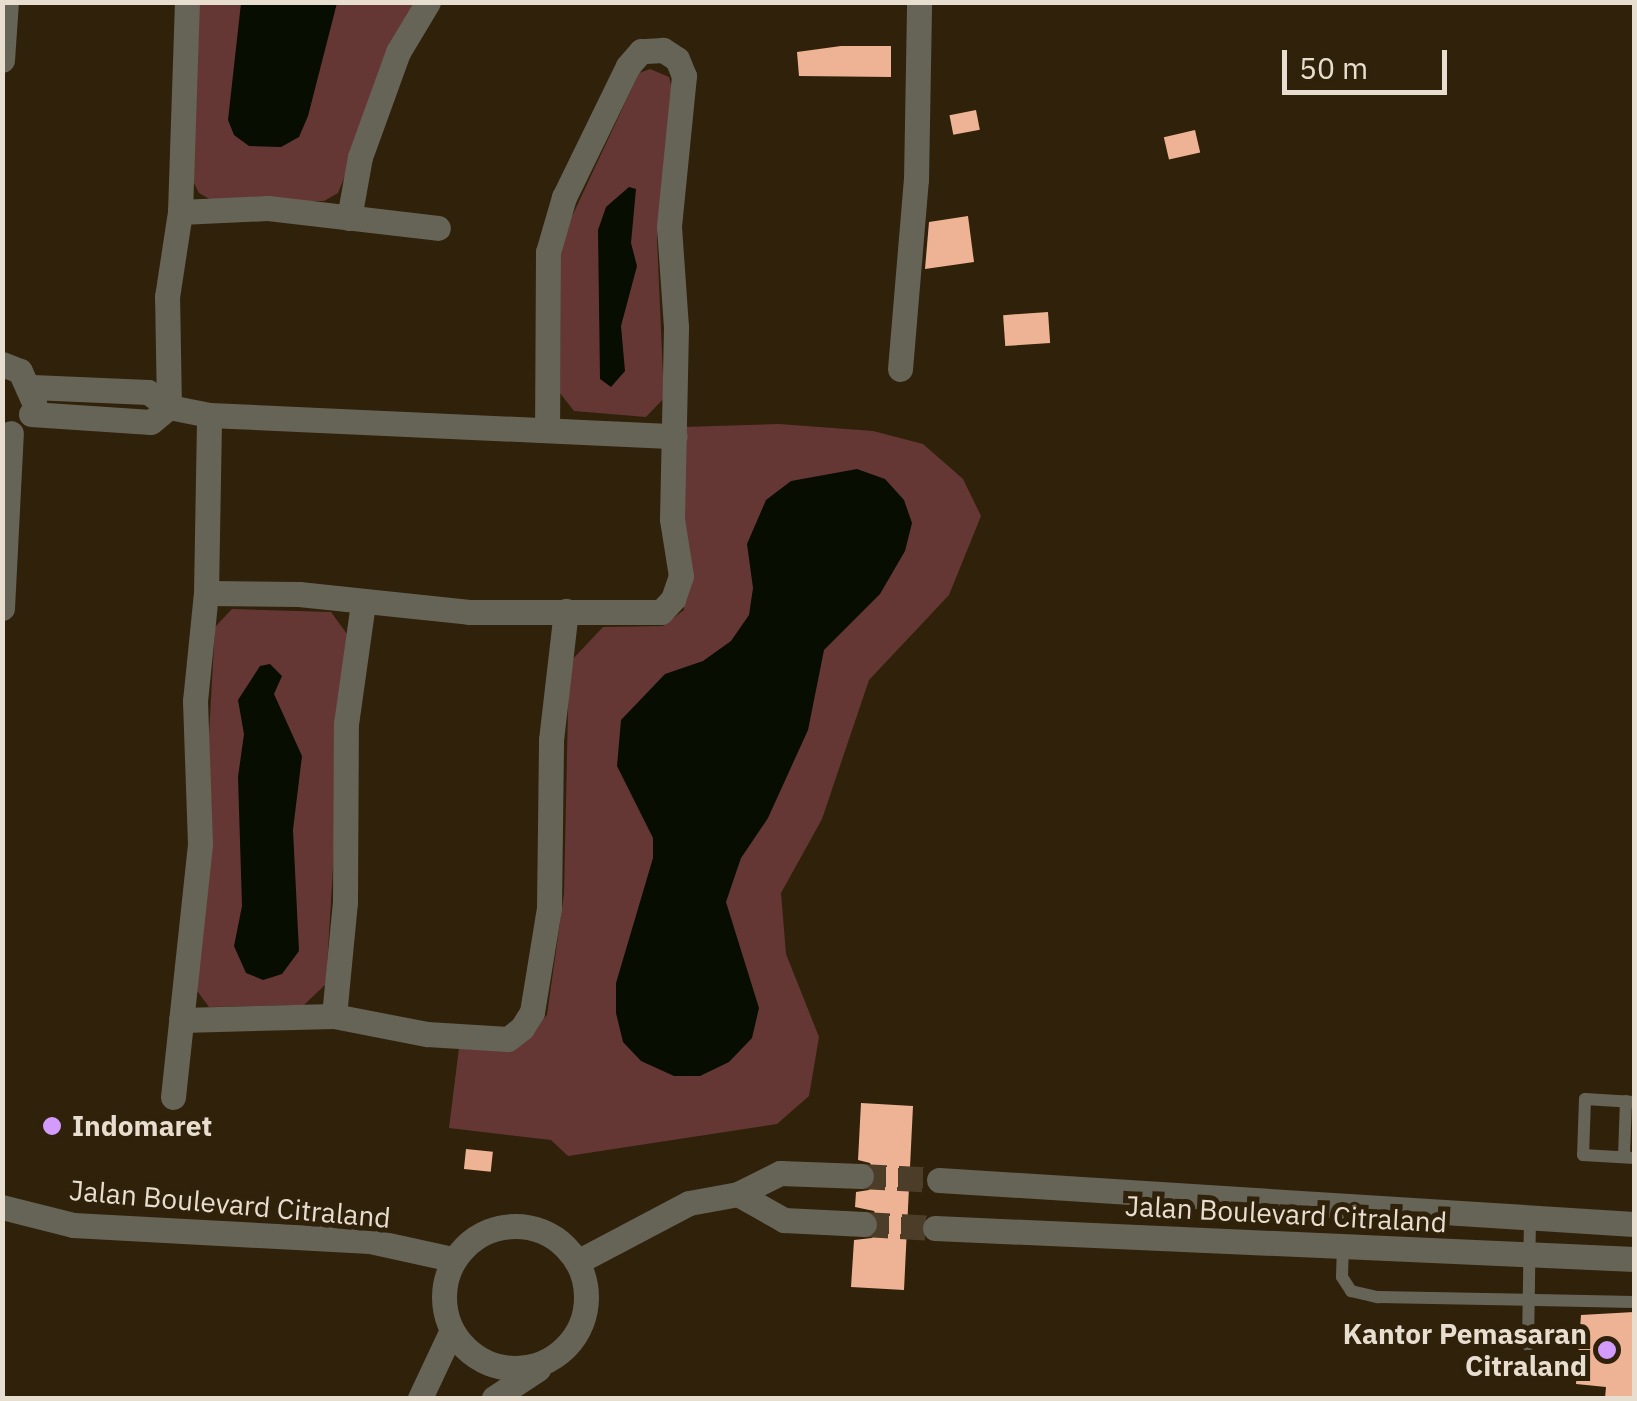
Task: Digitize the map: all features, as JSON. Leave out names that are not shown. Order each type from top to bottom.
[{"type":"street","points":[[2,60],[6,2]]},
{"type":"street","points":[[170,407],[167,297],[180,212],[187,2]]},
{"type":"street","points":[[349,218],[360,157],[386,87],[428,2]]},
{"type":"street","points":[[900,370],[916,180],[918,2]]},
{"type":"street","points":[[206,593],[469,612],[660,612],[672,599],[680,576],[672,519],[670,226],[684,76],[677,59],[663,50],[642,51],[628,66],[564,197],[548,252],[547,430]]},
{"type":"street","points":[[180,212],[268,208],[438,228]]},
{"type":"street","points":[[2,364],[20,371],[32,387],[31,414]]},
{"type":"street","points":[[32,387],[148,392],[170,407],[209,416],[674,436]]},
{"type":"street","points":[[2,608],[7,434],[31,414],[150,422],[170,407]]},
{"type":"street","points":[[174,1097],[200,844],[194,700],[206,593],[209,416]]},
{"type":"street","points":[[334,1016],[345,902],[346,724],[363,603]]},
{"type":"street","points":[[181,1020],[334,1016],[427,1034],[508,1038],[532,1012],[549,908],[551,740],[566,611]]},
{"type":"street","points":[[578,1261],[689,1203],[738,1194],[780,1174],[861,1176]]},
{"type":"street","name":"Jalan Boulevard Citraland","points":[[939,1180],[1634,1224]]},
{"type":"street","points":[[738,1194],[784,1220],[864,1224]]},
{"type":"street","name":"Jalan Boulevard Citraland","points":[[2,1207],[73,1225],[370,1241],[452,1259]]},
{"type":"street","points":[[494,1398],[551,1360],[578,1334],[588,1298],[578,1261],[552,1234],[516,1223],[479,1233],[452,1259],[442,1296],[452,1332],[478,1359],[514,1370],[551,1360]]},
{"type":"street","name":"Jalan Boulevard Citraland","points":[[936,1228],[1634,1259]]},
{"type":"street","points":[[420,1398],[452,1332]]},
{"type":"lane","points":[[1586,1100],[1630,1102],[1629,1158],[1583,1155],[1586,1100]]},
{"type":"lane","points":[[1528,1344],[1530,1218]]},
{"type":"lane","points":[[1343,1247],[1342,1278],[1351,1291],[1378,1297],[1634,1302]]},
{"type":"shaded area","points":[[197,3],[415,3],[338,193],[324,201],[213,201],[199,193],[193,181]]},
{"type":"shaded area","points":[[241,3],[337,3],[308,116],[299,137],[281,147],[249,146],[234,135],[228,120]]},
{"type":"shaded area","points":[[650,69],[669,77],[672,89],[657,239],[664,398],[646,417],[574,411],[560,393],[561,240],[639,73]]},
{"type":"shaded area","points":[[629,187],[636,189],[631,243],[637,266],[621,326],[625,371],[611,387],[600,379],[598,230],[606,207]]},
{"type":"shaded area","points":[[779,424],[873,431],[923,444],[963,479],[981,516],[949,595],[869,680],[822,819],[781,893],[786,954],[819,1037],[809,1096],[777,1124],[568,1156],[551,1140],[449,1128],[459,1048],[516,1045],[547,1015],[564,894],[569,663],[603,627],[663,626],[684,610],[684,427]]},
{"type":"shaded area","points":[[857,469],[885,479],[904,500],[912,523],[905,551],[880,594],[824,650],[808,730],[768,818],[741,858],[726,902],[759,1008],[752,1038],[729,1062],[700,1076],[674,1076],[641,1061],[623,1042],[616,1013],[616,983],[653,858],[653,838],[617,766],[621,720],[665,674],[703,661],[731,641],[749,615],[753,588],[747,544],[766,500],[791,481]]},
{"type":"shaded area","points":[[232,609],[331,612],[347,634],[326,984],[304,1005],[209,1007],[195,988],[215,627]]},
{"type":"shaded area","points":[[270,664],[282,676],[274,694],[302,756],[293,830],[299,951],[282,974],[263,980],[246,973],[234,946],[242,906],[238,777],[244,734],[238,700],[260,666]]},
{"type":"building","points":[[841,46],[891,46],[891,77],[799,76],[797,52]]},
{"type":"building","points":[[976,110],[980,130],[953,135],[949,115]]},
{"type":"building","points":[[1195,130],[1200,152],[1169,160],[1164,137]]},
{"type":"building","points":[[968,216],[974,262],[925,269],[929,222]]},
{"type":"building","points":[[1048,312],[1050,343],[1005,346],[1003,315]]},
{"type":"building","points":[[861,1103],[913,1106],[904,1290],[851,1287],[854,1240],[872,1238],[880,1226],[874,1211],[855,1207],[856,1192],[869,1190],[877,1178],[870,1163],[858,1160]]},
{"type":"building","points":[[466,1149],[493,1152],[491,1172],[464,1169]]},
{"type":"building","name":"Kantor Pemasaran Citraland","points":[[1634,1312],[1634,1398],[1605,1398],[1606,1387],[1576,1384],[1581,1315]]},
{"type":"tunnel","points":[[861,1176],[939,1180]]},
{"type":"tunnel","points":[[864,1224],[935,1228]]},
{"type":"place","name":"Indomaret","points":[[52,1126]]},
{"type":"place","name":"Kantor Pemasaran Citraland","points":[[1607,1350]]}]
